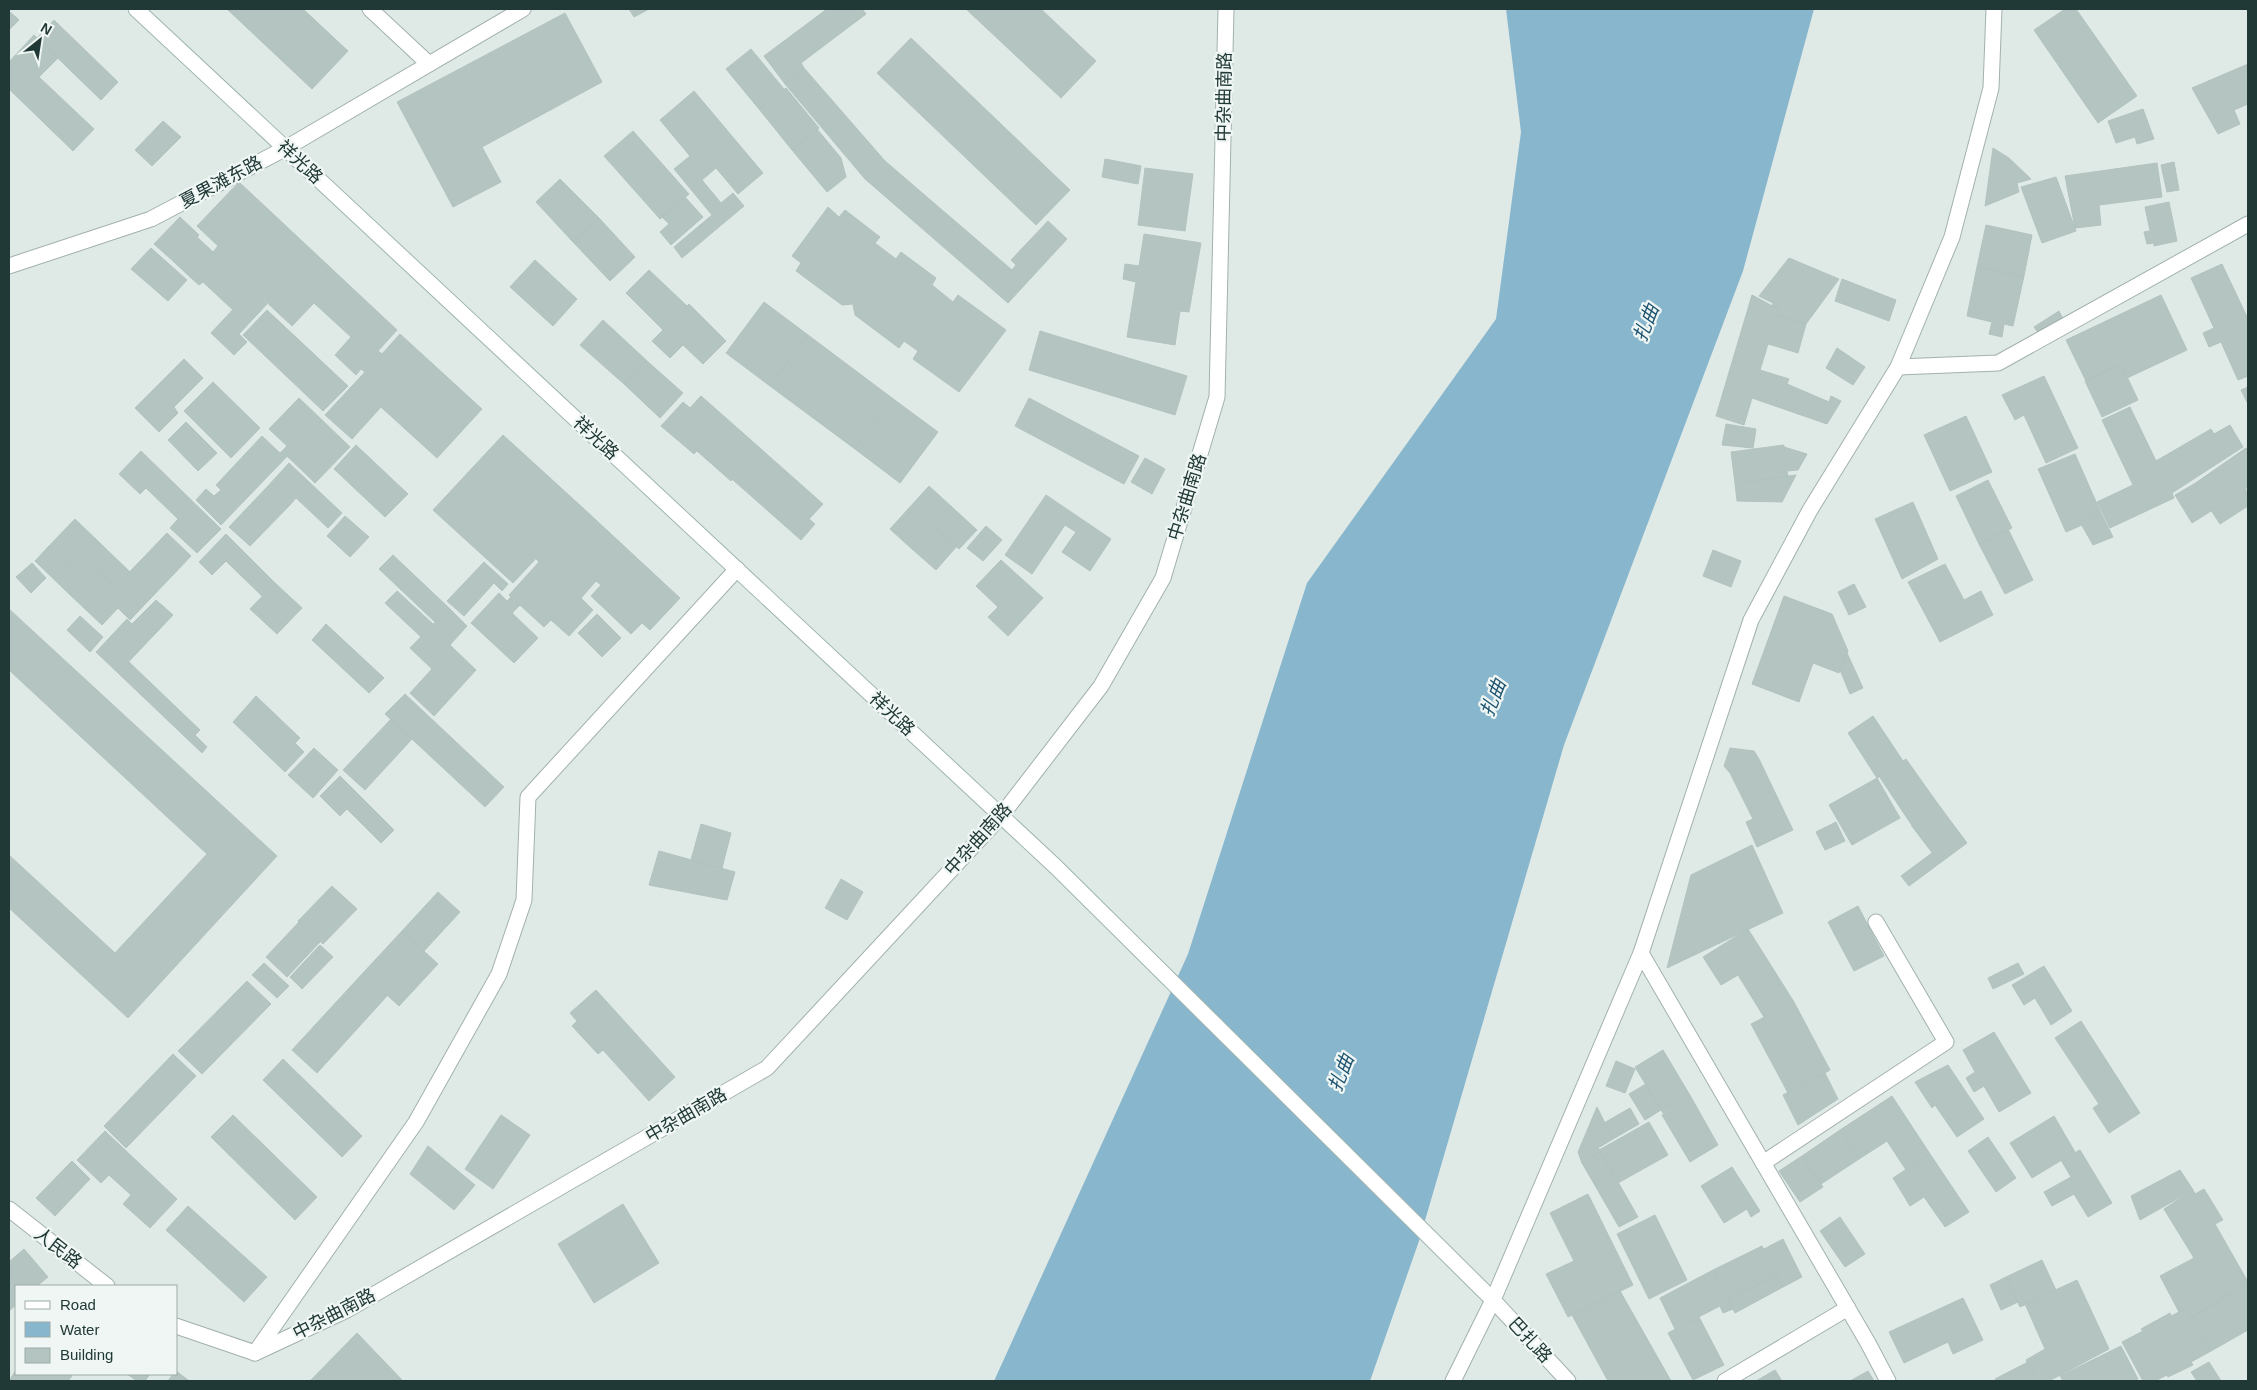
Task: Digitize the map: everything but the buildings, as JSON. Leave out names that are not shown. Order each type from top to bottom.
[{"type":"street","name":"祥光路","points":[[136,9],[1056,867]]},
{"type":"street","points":[[370,9],[429,64]]},
{"type":"street","name":"夏果滩东路","points":[[9,266],[151,219],[286,148],[523,9]]},
{"type":"street","name":"中杂曲南路","points":[[255,1352],[347,1310],[767,1068],[1001,816],[1101,686],[1163,578],[1217,397],[1226,9]]},
{"type":"street","points":[[1453,1381],[1493,1300],[1641,953],[1751,620],[1810,510],[1898,367],[1954,228],[1991,88],[1994,9]]},
{"type":"street","points":[[1898,367],[1998,364],[2248,224]]},
{"type":"street","points":[[178,1327],[255,1352],[416,1122],[499,974],[524,900],[528,797],[737,569]]},
{"type":"street","name":"巴扎路","points":[[1056,867],[1493,1300],[1568,1381]]},
{"type":"street","points":[[1763,1163],[1946,1042],[1876,922]]},
{"type":"street","points":[[1641,953],[1848,1308],[1888,1381]]},
{"type":"street","name":"人民路","points":[[9,1209],[106,1285]]},
{"type":"street","points":[[1725,1381],[1848,1308]]},
{"type":"water","name":"扎曲","points":[[1506,9],[1814,9],[1743,271],[1564,745],[1419,1241],[1370,1381],[994,1381],[1188,954],[1307,583],[1496,319],[1521,132]]}]
